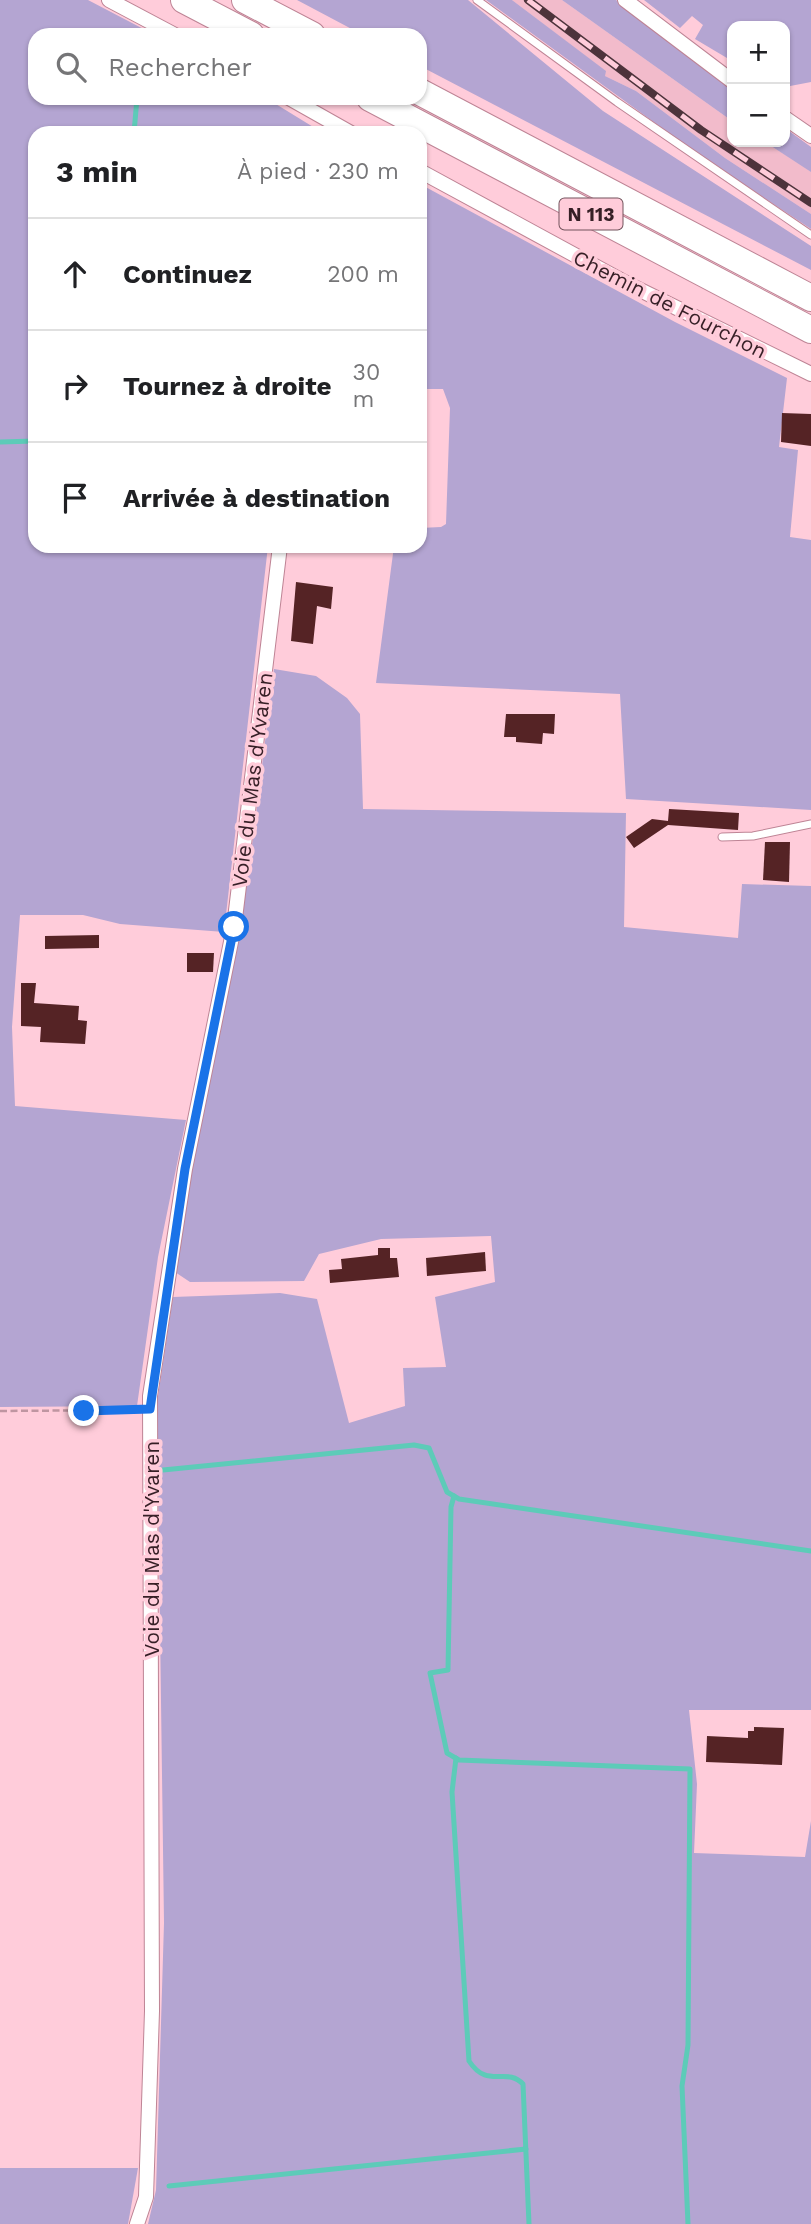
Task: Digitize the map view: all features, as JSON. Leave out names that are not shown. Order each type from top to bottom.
[{"type":"highway","points":[[184,0],[238,28]]},
{"type":"highway","points":[[246,0],[299,28]]},
{"type":"highway","name":"N 113","points":[[427,96],[811,298]]},
{"type":"highway","name":"N 113","points":[[383,105],[423,126]]},
{"type":"highway","name":"N 113","points":[[427,128],[811,330]]},
{"type":"street","points":[[109,0],[162,28]]},
{"type":"street","points":[[625,0],[727,78]]},
{"type":"street","points":[[301,105],[339,126]]},
{"type":"street","points":[[790,121],[811,136]]},
{"type":"street","name":"Chemin de Fourchon","points":[[427,175],[628,284],[811,374]]},
{"type":"street","name":"Voie du Mas d'Yvaren","points":[[138,2224],[146,2197],[152,2011],[150,1409],[185,1169],[234,927],[279,553]]},
{"type":"lane","points":[[477,0],[639,117],[811,234]]},
{"type":"lane","points":[[722,837],[754,836],[811,824]]},
{"type":"path","points":[[0,1411],[150,1409]]},
{"type":"shaded area","points":[[0,0],[88,0],[142,28],[28,28],[28,105],[277,105],[312,126],[28,126],[28,553],[267,553],[224,932],[120,924],[83,915],[20,915],[12,1027],[15,1106],[186,1120],[158,1257],[137,1406],[0,1407]]},
{"type":"shaded area","points":[[297,0],[468,0],[603,111],[811,246],[811,270],[427,70],[427,28],[350,28]]},
{"type":"shaded area","points":[[486,0],[512,0],[606,71],[605,76],[636,91],[725,158],[811,214],[811,229],[692,150]]},
{"type":"shaded area","points":[[512,0],[562,0],[727,117],[727,147],[773,147],[811,172],[811,214],[725,158],[636,91],[605,76],[605,71]]},
{"type":"shaded area","points":[[562,0],[616,0],[727,85],[727,117]]},
{"type":"shaded area","points":[[644,0],[811,0],[811,82],[790,86],[790,21],[727,21],[727,58],[695,39],[703,25],[692,16],[680,28]]},
{"type":"shaded area","points":[[790,132],[811,147],[811,172],[773,147],[790,147]]},
{"type":"shaded area","points":[[427,188],[675,322],[787,378],[779,447],[798,450],[790,537],[811,540],[811,810],[626,799],[620,694],[376,683],[393,553],[427,553],[427,528],[446,524],[450,408],[443,389],[427,389]]},
{"type":"shaded area","points":[[274,669],[316,676],[347,698],[360,714],[363,809],[626,813],[624,927],[738,938],[742,884],[811,886],[811,1710],[689,1710],[697,1784],[694,1853],[805,1857],[811,1821],[811,2224],[148,2224],[156,2190],[164,1923],[157,1403],[173,1297],[280,1293],[317,1299],[349,1423],[405,1406],[403,1368],[446,1367],[435,1297],[495,1282],[491,1236],[381,1239],[319,1254],[304,1281],[190,1282],[175,1272],[182,1217],[231,977],[253,839]]},
{"type":"shaded area","points":[[0,2168],[138,2168],[128,2224],[0,2224]]},
{"type":"building","points":[[782,413],[811,414],[811,446],[781,442]]},
{"type":"building","points":[[296,582],[333,587],[331,609],[317,606],[313,644],[291,641]]},
{"type":"building","points":[[506,714],[555,714],[554,734],[543,733],[542,744],[516,742],[516,737],[504,737]]},
{"type":"building","points":[[669,809],[739,813],[738,830],[668,825],[634,848],[626,837],[652,819],[668,821]]},
{"type":"building","points":[[765,842],[790,842],[789,882],[763,880]]},
{"type":"building","points":[[99,935],[99,948],[45,949],[45,936]]},
{"type":"building","points":[[187,953],[214,953],[213,972],[187,972]]},
{"type":"building","points":[[21,983],[36,983],[34,1003],[79,1006],[78,1020],[87,1021],[85,1044],[40,1042],[41,1027],[21,1026]]},
{"type":"building","points":[[378,1248],[390,1248],[390,1258],[397,1258],[399,1277],[330,1283],[329,1270],[342,1269],[341,1259],[378,1255]]},
{"type":"building","points":[[485,1252],[486,1271],[427,1276],[426,1258]]},
{"type":"building","points":[[754,1727],[784,1728],[782,1765],[706,1762],[707,1736],[748,1738],[748,1731],[754,1731]]},
{"type":"waterway","points":[[135,126],[136,105]]},
{"type":"waterway","points":[[0,442],[28,441]]},
{"type":"waterway","points":[[163,1470],[414,1445],[429,1448],[447,1492],[459,1499],[811,1551]]},
{"type":"waterway","points":[[454,1496],[451,1507],[448,1670],[430,1673],[447,1753],[459,1760],[690,1769],[688,2045],[682,2086],[688,2224]]},
{"type":"waterway","points":[[456,1758],[452,1792],[469,2061],[483,2074],[510,2077],[523,2084],[529,2224]]},
{"type":"waterway","points":[[169,2186],[526,2149]]},
{"type":"railway","points":[[528,0],[701,130],[811,203]]},
{"type":"route","points":[[84,1411],[150,1409],[185,1169],[234,927]]}]
